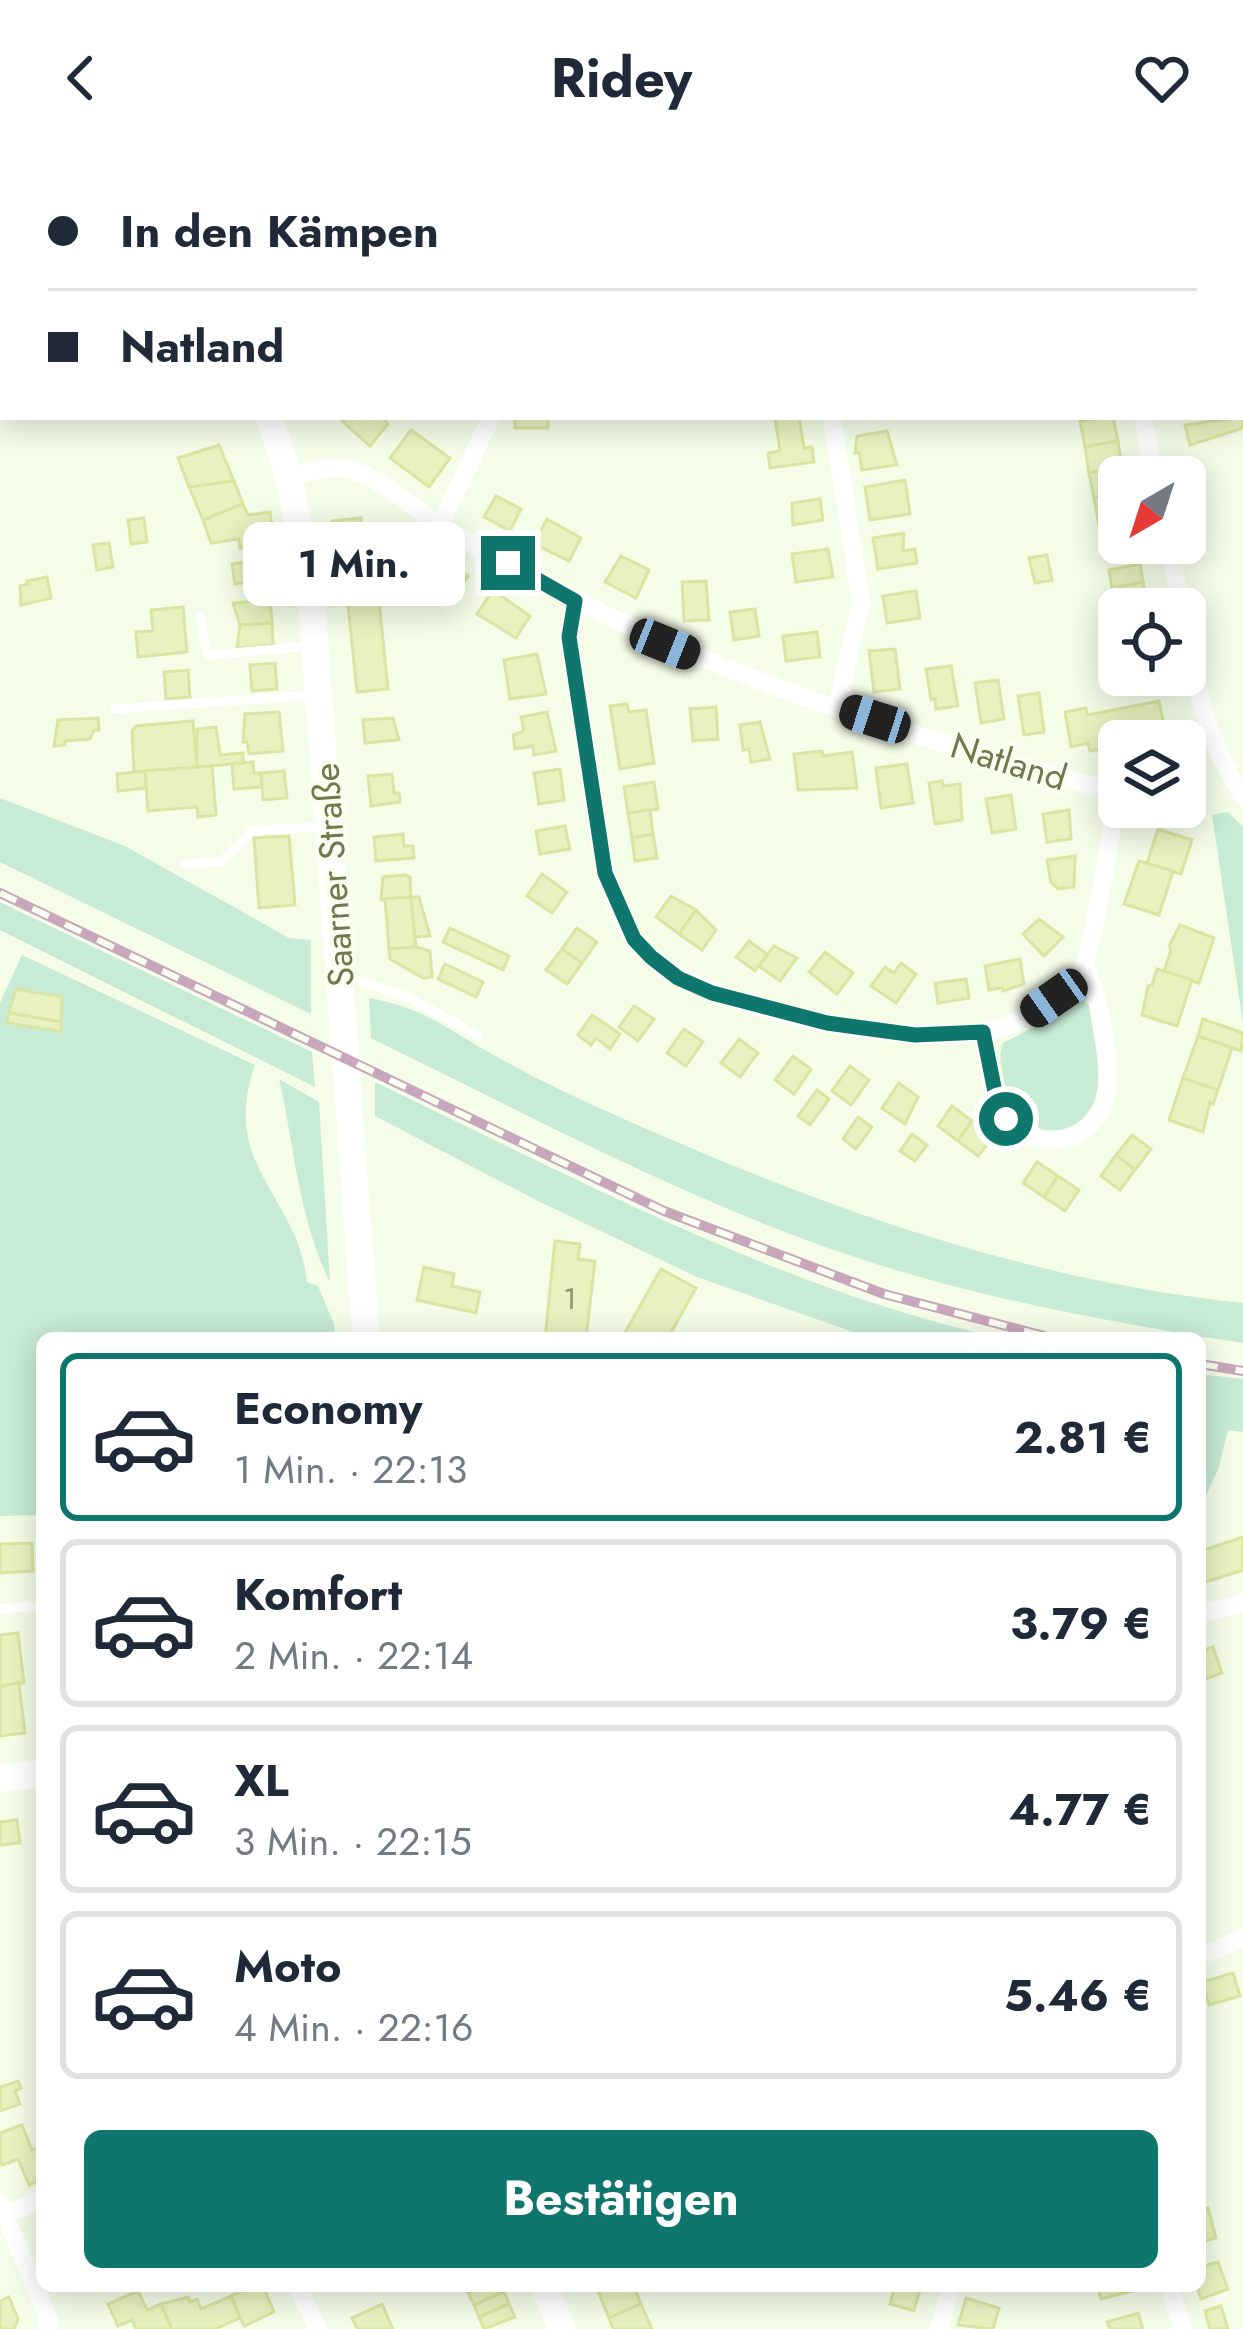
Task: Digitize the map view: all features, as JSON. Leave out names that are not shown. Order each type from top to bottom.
[{"type":"main road","name":"Saarner Straße","points":[[270,420],[289,477],[311,593],[366,1332]]},
{"type":"main road","points":[[0,1778],[36,1775]]},
{"type":"main road","points":[[547,2292],[562,2329]]},
{"type":"street","points":[[440,526],[490,420]]},
{"type":"street","points":[[832,420],[861,602],[837,707]]},
{"type":"street","points":[[1144,420],[1150,456]]},
{"type":"street","name":"Natland","points":[[289,477],[332,467],[366,475],[440,526],[575,601],[704,660],[990,757],[1098,787]]},
{"type":"street","points":[[575,601],[569,637],[605,873],[634,939],[678,978],[712,993],[827,1023],[915,1035],[983,1032],[1022,1020],[1054,998],[1085,966],[1111,828]]},
{"type":"street","points":[[1198,696],[1225,769],[1243,797]]},
{"type":"street","points":[[983,1032],[997,1102],[1006,1119],[1042,1141],[1086,1131],[1101,1112],[1108,1087],[1098,997],[1085,966]]},
{"type":"street","points":[[1206,1612],[1243,1603]]},
{"type":"street","points":[[1206,1953],[1243,1938]]},
{"type":"street","points":[[36,2201],[3,2209],[36,2288]]},
{"type":"street","points":[[38,2292],[50,2322],[47,2329]]},
{"type":"street","points":[[300,2292],[317,2329]]},
{"type":"street","points":[[939,2329],[949,2292]]},
{"type":"street","points":[[1171,2292],[1183,2329]]},
{"type":"lane","points":[[200,616],[207,654],[315,646]]},
{"type":"lane","points":[[115,709],[319,695]]},
{"type":"lane","points":[[184,864],[221,862],[253,830],[329,827]]},
{"type":"lane","points":[[341,980],[352,976],[410,998],[478,1036]]},
{"type":"lane","points":[[0,1609],[36,1606]]},
{"type":"green space","points":[[0,798],[125,846],[289,938],[311,940],[311,1014],[0,862]]},
{"type":"green space","points":[[1228,812],[1243,827],[1243,1023],[1212,815]]},
{"type":"green space","points":[[0,902],[312,1052],[315,1087],[0,930]]},
{"type":"green space","points":[[22,955],[255,1065],[247,1100],[253,1155],[290,1226],[307,1282],[318,1286],[335,1332],[36,1332],[36,1515],[0,1516],[0,1003]]},
{"type":"green space","points":[[1078,996],[1089,1005],[1095,1043],[1098,1081],[1094,1101],[1071,1126],[1039,1128],[1011,1103],[1001,1048],[1057,1015]]},
{"type":"green space","points":[[369,998],[398,1005],[615,1115],[844,1208],[1080,1277],[1243,1303],[1243,1343],[1206,1337],[1206,1332],[1081,1315],[974,1291],[817,1244],[591,1147],[371,1038]]},
{"type":"green space","points":[[279,1079],[319,1102],[330,1282],[304,1207]]},
{"type":"green space","points":[[375,1082],[758,1261],[837,1291],[976,1332],[853,1332],[697,1277],[375,1116]]},
{"type":"green space","points":[[1206,1375],[1243,1379],[1243,1432],[1228,1430],[1206,1496]]},
{"type":"building","points":[[385,420],[388,424],[370,446],[342,421]]},
{"type":"building","points":[[515,420],[548,420],[548,428],[515,428]]},
{"type":"building","points":[[775,420],[799,420],[804,448],[812,447],[814,462],[770,468],[768,453],[780,451]]},
{"type":"building","points":[[1114,420],[1118,441],[1085,447],[1080,421]]},
{"type":"building","points":[[1243,420],[1243,428],[1190,445],[1185,425]]},
{"type":"building","points":[[411,430],[450,458],[429,487],[390,458]]},
{"type":"building","points":[[887,431],[897,465],[862,470],[859,452],[855,453],[857,436]]},
{"type":"building","points":[[1118,441],[1120,456],[1098,456],[1098,471],[1089,473],[1085,447]]},
{"type":"building","points":[[219,445],[234,481],[189,487],[178,458]]},
{"type":"building","points":[[1098,471],[1098,497],[1094,498],[1089,473]]},
{"type":"building","points":[[905,480],[910,514],[870,520],[865,487]]},
{"type":"building","points":[[234,481],[243,504],[203,520],[189,487]]},
{"type":"building","points":[[496,496],[521,509],[510,531],[484,517]]},
{"type":"building","points":[[820,499],[823,520],[793,525],[792,503]]},
{"type":"building","points":[[243,504],[248,515],[270,512],[274,543],[240,548],[239,539],[211,543],[203,520]]},
{"type":"building","points":[[144,518],[147,542],[131,544],[128,520]]},
{"type":"building","points":[[361,518],[365,570],[336,573],[332,521]]},
{"type":"building","points":[[547,519],[581,538],[569,561],[534,544]]},
{"type":"building","points":[[904,533],[903,551],[915,549],[917,563],[878,569],[873,538]]},
{"type":"building","points":[[411,537],[429,549],[419,566],[401,555]]},
{"type":"building","points":[[109,543],[113,567],[97,570],[93,545]]},
{"type":"building","points":[[828,549],[833,577],[796,582],[792,554]]},
{"type":"building","points":[[276,553],[279,578],[253,581],[250,557]]},
{"type":"building","points":[[1047,555],[1052,580],[1035,583],[1029,558]]},
{"type":"building","points":[[403,556],[419,566],[400,597],[380,599],[379,590]]},
{"type":"building","points":[[436,556],[468,576],[456,595],[439,585],[433,594],[418,585]]},
{"type":"building","points":[[621,556],[649,570],[636,598],[605,582]]},
{"type":"building","points":[[251,561],[253,581],[235,584],[232,564]]},
{"type":"building","points":[[1140,564],[1143,582],[1112,588],[1109,570]]},
{"type":"building","points":[[372,570],[370,591],[379,590],[380,599],[339,603],[336,573]]},
{"type":"building","points":[[47,577],[51,598],[21,605],[20,586]]},
{"type":"building","points":[[706,581],[709,620],[684,621],[682,582]]},
{"type":"building","points":[[1143,582],[1144,588],[1112,588]]},
{"type":"building","points":[[493,590],[530,616],[516,638],[477,614]]},
{"type":"building","points":[[916,591],[920,618],[887,623],[883,596]]},
{"type":"building","points":[[270,600],[272,623],[240,625],[233,603]]},
{"type":"building","points":[[379,601],[388,689],[357,692],[348,605]]},
{"type":"building","points":[[183,607],[187,652],[138,657],[136,632],[153,631],[151,610]]},
{"type":"building","points":[[755,609],[759,636],[734,640],[730,612]]},
{"type":"building","points":[[272,623],[273,645],[237,648],[240,625]]},
{"type":"building","points":[[817,632],[820,657],[786,661],[783,636]]},
{"type":"building","points":[[895,649],[900,689],[874,692],[869,651]]},
{"type":"building","points":[[537,654],[546,694],[510,699],[504,660]]},
{"type":"building","points":[[275,663],[277,689],[252,691],[250,665]]},
{"type":"building","points":[[951,666],[958,706],[936,709],[926,669]]},
{"type":"building","points":[[188,670],[190,697],[166,699],[164,672]]},
{"type":"building","points":[[998,680],[1004,719],[981,723],[975,683]]},
{"type":"building","points":[[1039,693],[1044,732],[1024,735],[1018,696]]},
{"type":"building","points":[[1159,701],[1163,720],[1098,720],[1098,750],[1090,751],[1088,743],[1071,747],[1065,712],[1086,708],[1087,715]]},
{"type":"building","points":[[627,704],[629,712],[646,710],[654,763],[620,769],[610,706]]},
{"type":"building","points":[[716,707],[718,739],[693,741],[690,709]]},
{"type":"building","points":[[279,712],[283,751],[249,754],[243,742],[245,714]]},
{"type":"building","points":[[547,712],[556,751],[534,755],[533,746],[515,749],[513,735],[524,731],[521,717]]},
{"type":"building","points":[[98,718],[99,730],[90,739],[54,746],[58,720]]},
{"type":"building","points":[[393,718],[399,740],[365,743],[363,720]]},
{"type":"building","points":[[193,721],[197,767],[134,772],[132,731],[136,726]]},
{"type":"building","points":[[760,722],[770,759],[751,762],[749,749],[743,750],[740,725]]},
{"type":"building","points":[[216,727],[220,755],[243,753],[243,763],[197,767],[197,729]]},
{"type":"building","points":[[822,751],[823,756],[852,752],[857,788],[798,790],[794,754]]},
{"type":"building","points":[[253,762],[254,773],[261,773],[262,787],[234,789],[232,764]]},
{"type":"building","points":[[907,764],[913,803],[881,808],[876,768]]},
{"type":"building","points":[[212,766],[216,815],[198,817],[197,807],[148,811],[145,771]]},
{"type":"building","points":[[560,769],[564,800],[539,804],[534,773]]},
{"type":"building","points":[[145,771],[146,788],[118,791],[117,774]]},
{"type":"building","points":[[284,771],[287,798],[263,800],[261,773]]},
{"type":"building","points":[[392,774],[400,802],[371,806],[368,776]]},
{"type":"building","points":[[942,781],[943,786],[960,784],[962,820],[935,824],[929,783]]},
{"type":"building","points":[[654,782],[658,809],[628,813],[624,787]]},
{"type":"building","points":[[1011,795],[1016,829],[992,833],[986,799]]},
{"type":"building","points":[[650,810],[653,834],[632,838],[628,813]]},
{"type":"building","points":[[1069,810],[1071,839],[1047,842],[1043,814]]},
{"type":"building","points":[[565,826],[570,849],[540,854],[536,831]]},
{"type":"building","points":[[1158,829],[1192,840],[1181,874],[1147,863]]},
{"type":"building","points":[[403,834],[404,846],[413,846],[414,858],[376,861],[374,837]]},
{"type":"building","points":[[653,834],[657,858],[635,861],[632,838]]},
{"type":"building","points":[[289,836],[295,905],[259,908],[254,838]]},
{"type":"building","points":[[1075,856],[1074,887],[1058,889],[1051,882],[1047,860]]},
{"type":"building","points":[[1139,861],[1173,871],[1159,915],[1124,904]]},
{"type":"building","points":[[542,874],[567,892],[552,913],[527,896]]},
{"type":"building","points":[[383,877],[410,877],[411,897],[381,900]]},
{"type":"building","points":[[671,896],[696,910],[679,934],[656,917]]},
{"type":"building","points":[[411,897],[416,947],[389,949],[385,899]]},
{"type":"building","points":[[411,897],[419,897],[430,936],[415,937]]},
{"type":"building","points":[[696,910],[716,930],[702,950],[679,934]]},
{"type":"building","points":[[1039,919],[1063,937],[1044,956],[1023,934]]},
{"type":"building","points":[[1180,925],[1214,938],[1199,983],[1164,971]]},
{"type":"building","points":[[450,928],[509,956],[503,970],[443,942]]},
{"type":"building","points":[[577,928],[597,942],[582,963],[562,949]]},
{"type":"building","points":[[749,941],[767,954],[755,971],[736,957]]},
{"type":"building","points":[[774,946],[797,958],[780,981],[759,966]]},
{"type":"building","points":[[389,949],[430,951],[432,977],[423,978],[390,959]]},
{"type":"building","points":[[562,949],[582,963],[567,984],[546,970]]},
{"type":"building","points":[[825,952],[853,973],[837,994],[809,972]]},
{"type":"building","points":[[1020,959],[1024,984],[989,990],[985,966]]},
{"type":"building","points":[[901,963],[916,974],[896,1003],[871,986],[885,967],[894,973]]},
{"type":"building","points":[[445,964],[483,982],[476,997],[438,979]]},
{"type":"building","points":[[1157,969],[1192,980],[1177,1026],[1142,1015]]},
{"type":"building","points":[[966,979],[969,998],[938,1003],[935,983]]},
{"type":"building","points":[[16,989],[62,997],[61,1022],[9,1013]]},
{"type":"building","points":[[634,1006],[654,1019],[638,1041],[619,1027]]},
{"type":"building","points":[[9,1013],[61,1022],[61,1031],[7,1023]]},
{"type":"building","points":[[592,1015],[620,1034],[610,1049],[596,1038],[591,1045],[578,1035]]},
{"type":"building","points":[[1203,1019],[1243,1033],[1241,1051],[1198,1036]]},
{"type":"building","points":[[684,1029],[703,1042],[686,1066],[667,1053]]},
{"type":"building","points":[[1198,1036],[1232,1048],[1218,1090],[1183,1078]]},
{"type":"building","points":[[739,1039],[758,1053],[740,1077],[721,1063]]},
{"type":"building","points":[[793,1056],[811,1069],[794,1094],[775,1080]]},
{"type":"building","points":[[850,1066],[869,1080],[851,1105],[832,1091]]},
{"type":"building","points":[[1183,1078],[1218,1090],[1203,1132],[1169,1120]]},
{"type":"building","points":[[899,1083],[918,1097],[905,1124],[882,1108]]},
{"type":"building","points":[[817,1090],[829,1099],[810,1125],[798,1116]]},
{"type":"building","points":[[952,1106],[972,1121],[958,1141],[938,1126]]},
{"type":"building","points":[[858,1117],[872,1127],[856,1149],[843,1139]]},
{"type":"building","points":[[972,1121],[993,1137],[978,1156],[958,1141]]},
{"type":"building","points":[[912,1134],[927,1145],[915,1161],[900,1151]]},
{"type":"building","points":[[1132,1135],[1151,1149],[1135,1170],[1116,1155]]},
{"type":"building","points":[[1116,1155],[1135,1170],[1120,1190],[1101,1176]]},
{"type":"building","points":[[1037,1162],[1058,1176],[1044,1197],[1023,1183]]},
{"type":"building","points":[[1058,1176],[1079,1190],[1065,1211],[1044,1197]]},
{"type":"building","points":[[555,1241],[580,1244],[578,1259],[595,1261],[587,1332],[546,1332]]},
{"type":"building","points":[[424,1267],[454,1274],[452,1286],[480,1292],[476,1313],[417,1300]]},
{"type":"building","points":[[661,1269],[696,1288],[671,1332],[625,1332]]},
{"type":"building","points":[[1243,1537],[1243,1570],[1206,1582],[1206,1549]]},
{"type":"building","points":[[32,1543],[33,1571],[0,1573],[0,1544]]},
{"type":"building","points":[[18,1633],[24,1683],[0,1686],[0,1635]]},
{"type":"building","points":[[1213,1647],[1222,1673],[1206,1679],[1206,1649]]},
{"type":"building","points":[[19,1683],[25,1733],[0,1736],[0,1686]]},
{"type":"building","points":[[17,1820],[20,1843],[0,1845],[0,1822]]},
{"type":"building","points":[[1233,1973],[1240,1996],[1209,2005],[1206,1981]]},
{"type":"building","points":[[18,2081],[21,2088],[15,2091],[20,2104],[0,2111],[0,2087]]},
{"type":"building","points":[[22,2125],[32,2150],[36,2148],[36,2182],[29,2185],[18,2159],[2,2165],[0,2133]]},
{"type":"building","points":[[1206,2209],[1216,2238],[1206,2241]]},
{"type":"building","points":[[1218,2262],[1228,2289],[1201,2299],[1199,2292],[1206,2292],[1206,2265]]},
{"type":"building","points":[[138,2292],[147,2310],[161,2304],[172,2329],[136,2329],[132,2320],[118,2326],[108,2304]]},
{"type":"building","points":[[266,2292],[274,2312],[244,2326],[231,2296]]},
{"type":"building","points":[[470,2292],[504,2292],[474,2305]]},
{"type":"building","points":[[504,2292],[509,2304],[479,2317],[474,2305]]},
{"type":"building","points":[[598,2292],[636,2292],[641,2304],[609,2318]]},
{"type":"building","points":[[893,2292],[919,2292],[914,2311],[890,2304]]},
{"type":"building","points":[[1099,2292],[1128,2292],[1101,2299]]},
{"type":"building","points":[[231,2296],[240,2318],[215,2329],[172,2329],[161,2304],[188,2297],[190,2302],[197,2299],[201,2309]]},
{"type":"building","points":[[9,2297],[18,2319],[14,2329],[0,2329],[0,2301]]},
{"type":"building","points":[[966,2298],[999,2308],[993,2329],[958,2325]]},
{"type":"building","points":[[382,2304],[393,2329],[357,2329],[352,2318]]},
{"type":"building","points":[[509,2304],[515,2317],[484,2329],[479,2317]]},
{"type":"building","points":[[641,2304],[652,2329],[613,2329],[609,2318]]},
{"type":"building","points":[[1221,2306],[1228,2329],[1210,2329],[1205,2311]]},
{"type":"building","points":[[1138,2313],[1143,2329],[1110,2329],[1107,2322]]},
{"type":"railway","points":[[0,893],[664,1211],[884,1294],[1029,1332]]},
{"type":"railway","points":[[1206,1365],[1243,1371]]},
{"type":"route","points":[[508,563],[575,601],[569,637],[605,873],[634,939],[678,978],[712,993],[827,1023],[915,1035],[983,1032],[997,1102],[1006,1119]]}]
